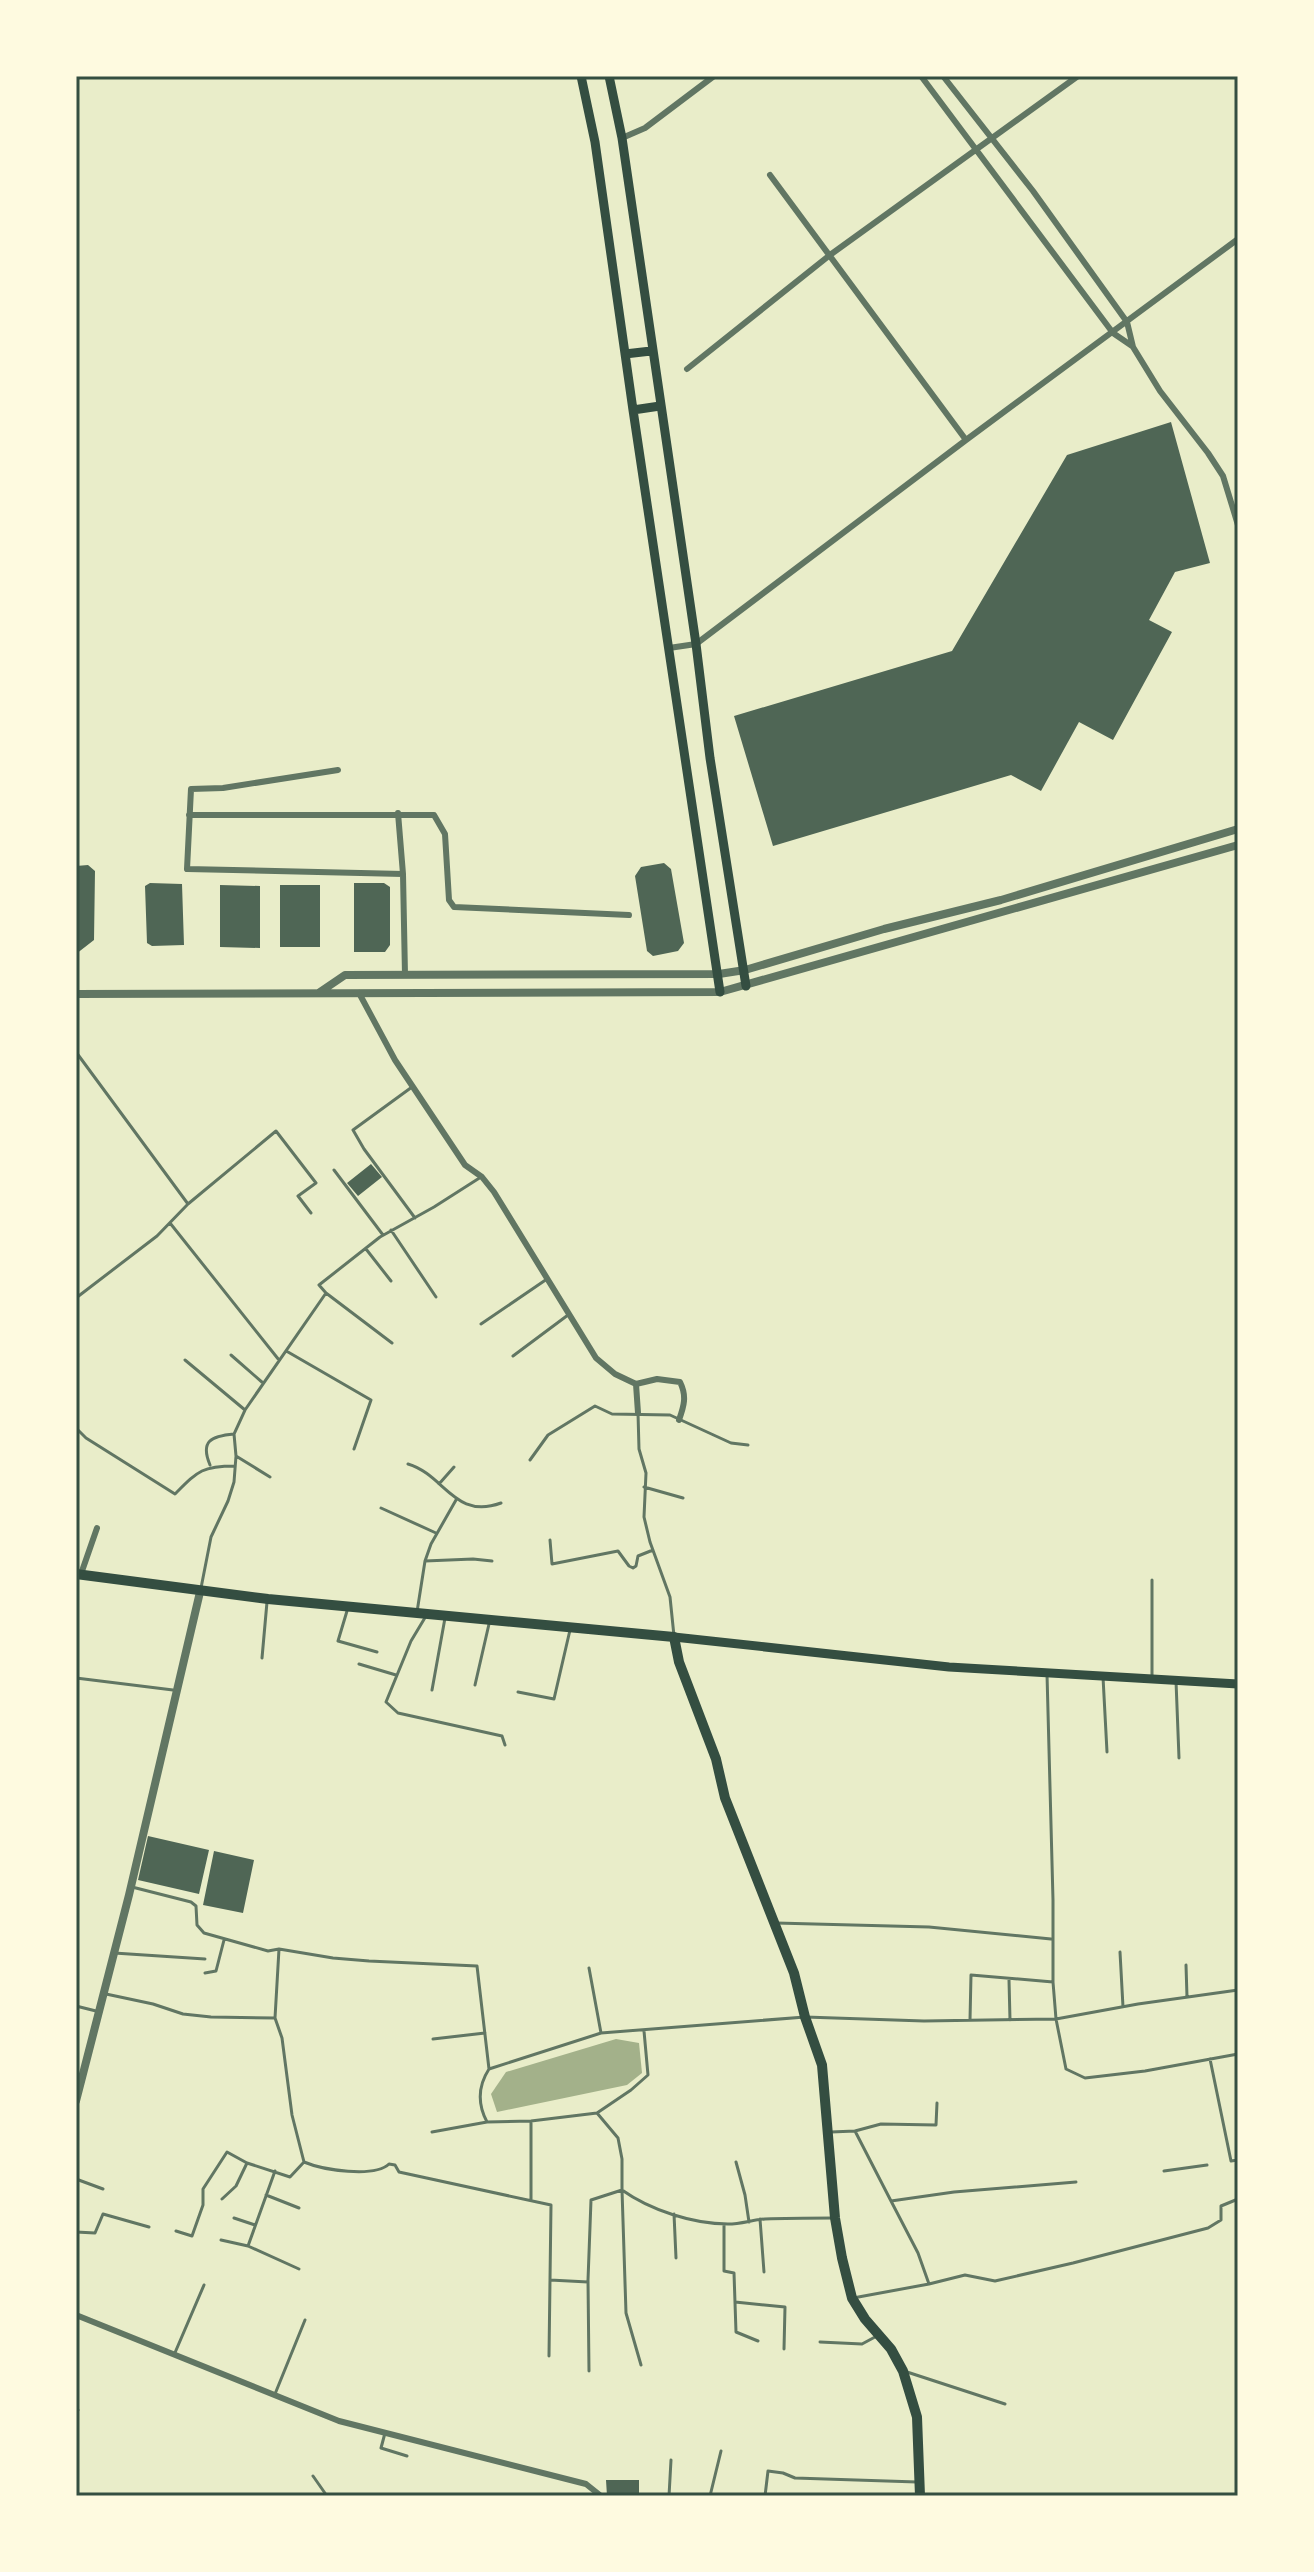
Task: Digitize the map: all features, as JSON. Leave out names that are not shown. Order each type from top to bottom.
[{"type":"main road","points":[[581,76],[595,142],[720,992]]},
{"type":"main road","points":[[609,76],[622,138],[710,758],[746,986]]},
{"type":"main road","points":[[625,354],[651,351]]},
{"type":"main road","points":[[633,410],[660,406]]},
{"type":"main road","points":[[78,1574],[200,1592],[674,1637],[949,1667],[1238,1684]]},
{"type":"main road","points":[[674,1637],[679,1662],[716,1759],[725,1798],[794,1973],[822,2065],[835,2218],[852,2298],[891,2349],[903,2371],[917,2417],[920,2496]]},
{"type":"street","points":[[622,138],[645,128],[714,76]]},
{"type":"street","points":[[921,76],[1113,333],[1133,347]]},
{"type":"street","points":[[943,76],[1127,322],[1133,347],[1160,391],[1223,476],[1238,525]]},
{"type":"street","points":[[687,369],[830,255],[1078,76]]},
{"type":"street","points":[[770,175],[966,440]]},
{"type":"street","points":[[669,648],[696,644],[1238,239]]},
{"type":"street","points":[[338,770],[223,788],[191,789],[187,869],[403,874]]},
{"type":"street","points":[[398,813],[405,975]]},
{"type":"street","points":[[189,815],[434,815],[445,834],[449,900],[454,907],[629,915]]},
{"type":"street","points":[[319,993],[345,975],[719,974],[745,970],[884,929],[1001,900],[1238,829]]},
{"type":"street","points":[[76,994],[720,992],[1238,845]]},
{"type":"street","points":[[1001,900],[1004,912]]},
{"type":"street","points":[[359,993],[412,1087],[465,1165],[482,1177],[494,1192],[596,1358],[615,1374],[636,1384],[657,1379],[680,1382],[685,1391],[679,1420]]},
{"type":"street","points":[[636,1384],[638,1413]]},
{"type":"street","points":[[78,1574],[97,1528]]},
{"type":"street","points":[[76,2100],[200,1592]]},
{"type":"street","points":[[76,2315],[339,2421],[586,2484],[601,2496]]},
{"type":"lane","points":[[76,1052],[188,1204]]},
{"type":"lane","points":[[412,1087],[353,1130],[415,1218]]},
{"type":"lane","points":[[76,1298],[170,1223],[188,1204],[276,1131],[316,1183],[298,1196],[311,1213]]},
{"type":"lane","points":[[334,1170],[383,1235]]},
{"type":"lane","points":[[392,1343],[319,1285],[383,1235],[482,1177]]},
{"type":"lane","points":[[170,1223],[279,1360]]},
{"type":"lane","points":[[391,1230],[436,1297]]},
{"type":"lane","points":[[366,1249],[391,1281]]},
{"type":"lane","points":[[481,1324],[547,1279]]},
{"type":"lane","points":[[200,1592],[211,1537],[234,1482],[234,1434],[245,1410],[326,1293]]},
{"type":"lane","points":[[513,1356],[568,1315]]},
{"type":"lane","points":[[286,1351],[371,1400],[354,1449]]},
{"type":"lane","points":[[231,1355],[263,1383]]},
{"type":"lane","points":[[185,1360],[245,1410]]},
{"type":"lane","points":[[530,1460],[548,1435],[595,1406],[612,1414],[670,1415],[731,1443],[748,1445]]},
{"type":"lane","points":[[638,1413],[639,1449],[646,1473],[644,1517],[670,1597],[674,1637]]},
{"type":"lane","points":[[76,1428],[86,1438],[175,1494],[194,1475],[210,1466],[235,1466]]},
{"type":"lane","points":[[210,1466],[205,1454],[211,1439],[234,1434]]},
{"type":"lane","points":[[236,1456],[270,1477]]},
{"type":"lane","points":[[408,1464],[426,1471],[456,1500],[483,1507],[501,1503]]},
{"type":"lane","points":[[439,1484],[454,1467]]},
{"type":"lane","points":[[644,1487],[683,1498]]},
{"type":"lane","points":[[456,1500],[436,1533],[425,1561],[422,1612],[386,1702],[398,1713],[502,1736],[505,1745]]},
{"type":"lane","points":[[381,1508],[436,1533]]},
{"type":"lane","points":[[550,1540],[552,1564],[618,1551],[629,1566],[635,1567],[638,1556],[653,1550]]},
{"type":"lane","points":[[425,1561],[492,1561]]},
{"type":"lane","points":[[1152,1580],[1152,1680]]},
{"type":"lane","points":[[262,1658],[268,1599]]},
{"type":"lane","points":[[348,1606],[338,1641],[377,1652]]},
{"type":"lane","points":[[432,1690],[445,1615]]},
{"type":"lane","points":[[475,1685],[490,1620]]},
{"type":"lane","points":[[518,1692],[554,1699],[571,1627]]},
{"type":"lane","points":[[359,1664],[396,1675]]},
{"type":"lane","points":[[1047,1673],[1053,1982],[1056,2019],[1066,2069],[1085,2078],[1238,2054]]},
{"type":"lane","points":[[1103,1677],[1107,1752]]},
{"type":"lane","points":[[76,1678],[177,1691]]},
{"type":"lane","points":[[1176,1681],[1179,1758]]},
{"type":"lane","points":[[130,1887],[195,1904],[200,1929],[224,1940],[268,1951],[279,1949],[333,1958],[477,1966],[489,2069]]},
{"type":"lane","points":[[774,1923],[929,1927],[1051,1939]]},
{"type":"lane","points":[[205,1973],[216,1971],[224,1940]]},
{"type":"lane","points":[[279,1949],[275,2018],[282,2038],[292,2115],[304,2162]]},
{"type":"lane","points":[[1120,1952],[1123,2007]]},
{"type":"lane","points":[[114,1953],[205,1959]]},
{"type":"lane","points":[[1186,1965],[1187,1997]]},
{"type":"lane","points":[[589,1968],[601,2033]]},
{"type":"lane","points":[[970,2020],[971,1975],[1053,1982]]},
{"type":"lane","points":[[1008,1978],[1010,2020]]},
{"type":"lane","points":[[487,2122],[481,2111],[480,2094],[481,2081],[489,2069],[601,2033],[805,2017],[1056,2019],[1238,1990]]},
{"type":"lane","points":[[104,1994],[183,2014],[275,2018]]},
{"type":"lane","points":[[76,2006],[99,2012]]},
{"type":"lane","points":[[432,2132],[487,2122],[531,2121],[597,2113],[648,2075],[644,2031]]},
{"type":"lane","points":[[433,2039],[485,2033]]},
{"type":"lane","points":[[1210,2059],[1231,2161],[1238,2160]]},
{"type":"lane","points":[[827,2132],[855,2131],[881,2124],[936,2125],[937,2103]]},
{"type":"lane","points":[[597,2113],[618,2138],[622,2159],[626,2313],[641,2365]]},
{"type":"lane","points":[[531,2121],[531,2199]]},
{"type":"lane","points":[[855,2131],[918,2253],[929,2284]]},
{"type":"lane","points":[[176,2231],[192,2236],[203,2205],[203,2189],[227,2152],[247,2163],[290,2177],[304,2162]]},
{"type":"lane","points":[[304,2162],[348,2171],[384,2169],[389,2164],[395,2165],[399,2172],[551,2205],[549,2356]]},
{"type":"lane","points":[[736,2162],[749,2222]]},
{"type":"lane","points":[[222,2199],[236,2186],[247,2163]]},
{"type":"lane","points":[[1164,2171],[1207,2165]]},
{"type":"lane","points":[[248,2246],[275,2171]]},
{"type":"lane","points":[[76,2179],[103,2189]]},
{"type":"lane","points":[[891,2201],[954,2192],[1076,2182]]},
{"type":"lane","points":[[622,2190],[635,2199],[702,2222],[724,2224],[760,2219],[835,2218]]},
{"type":"lane","points":[[589,2371],[591,2200],[622,2190]]},
{"type":"lane","points":[[266,2195],[299,2208]]},
{"type":"lane","points":[[852,2298],[965,2275],[995,2281],[1073,2263],[1208,2228],[1221,2220],[1221,2206],[1238,2199]]},
{"type":"lane","points":[[76,2232],[95,2233],[103,2214],[149,2227]]},
{"type":"lane","points":[[674,2214],[676,2258]]},
{"type":"lane","points":[[234,2218],[255,2225]]},
{"type":"lane","points":[[760,2219],[764,2272]]},
{"type":"lane","points":[[724,2224],[724,2271],[734,2273],[736,2332],[758,2341]]},
{"type":"lane","points":[[221,2240],[248,2246],[299,2269]]},
{"type":"lane","points":[[550,2280],[588,2282]]},
{"type":"lane","points":[[174,2355],[204,2285]]},
{"type":"lane","points":[[735,2302],[785,2307],[784,2349]]},
{"type":"lane","points":[[274,2395],[305,2320]]},
{"type":"lane","points":[[820,2342],[862,2344],[879,2336]]},
{"type":"lane","points":[[903,2371],[1005,2404]]},
{"type":"lane","points":[[385,2433],[381,2448],[407,2456]]},
{"type":"lane","points":[[710,2496],[721,2451]]},
{"type":"lane","points":[[669,2496],[671,2460]]},
{"type":"lane","points":[[765,2496],[768,2471],[795,2478],[920,2482]]},
{"type":"lane","points":[[313,2476],[327,2496]]},
{"type":"shaded area","points":[[616,2039],[639,2043],[642,2073],[627,2085],[497,2112],[491,2094],[506,2072]]},
{"type":"building","points":[[1171,422],[1210,563],[1175,572],[1149,620],[1172,632],[1113,740],[1079,722],[1041,791],[1011,775],[773,846],[734,716],[952,651],[1067,455]]},
{"type":"building","points":[[664,863],[671,869],[684,943],[678,951],[653,956],[647,951],[635,876],[641,867]]},
{"type":"building","points":[[88,865],[95,871],[94,940],[76,954],[76,866]]},
{"type":"building","points":[[150,883],[182,884],[184,945],[152,946],[147,943],[145,886]]},
{"type":"building","points":[[354,883],[384,883],[390,887],[390,945],[385,952],[354,952]]},
{"type":"building","points":[[220,885],[260,886],[260,948],[220,947]]},
{"type":"building","points":[[280,885],[320,885],[320,947],[280,947]]},
{"type":"building","points":[[371,1164],[382,1177],[358,1196],[347,1183]]},
{"type":"building","points":[[148,1836],[209,1850],[199,1894],[138,1880]]},
{"type":"building","points":[[214,1851],[254,1860],[243,1913],[203,1905]]},
{"type":"building","points":[[606,2480],[639,2480],[639,2496],[607,2496]]}]
